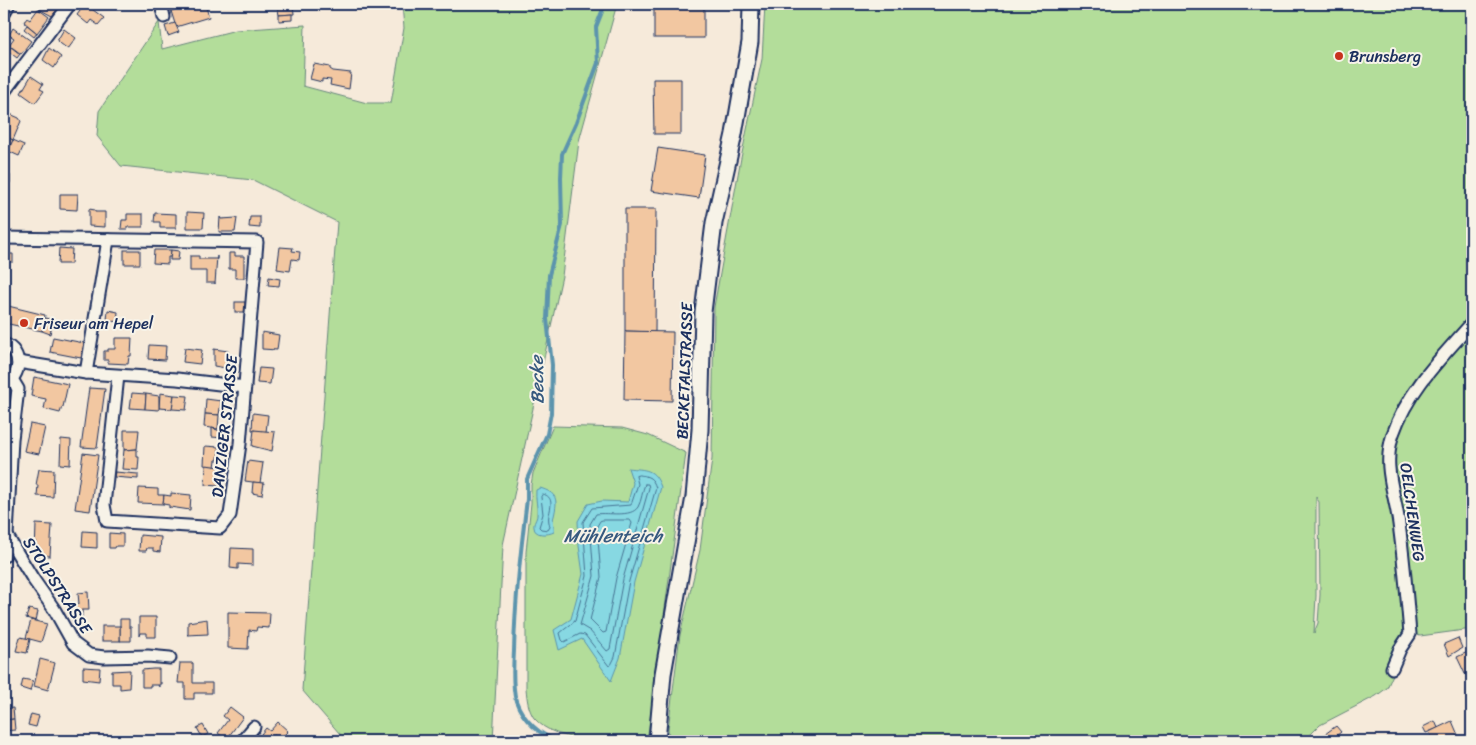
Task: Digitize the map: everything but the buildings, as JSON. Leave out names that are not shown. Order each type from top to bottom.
[{"type":"main road","name":"BECKETALSTRASSE","points":[[657,741],[663,674],[694,497],[700,430],[702,312],[714,223],[734,134],[750,42],[751,4]]},
{"type":"street","points":[[4,13],[9,4]]},
{"type":"street","points":[[4,92],[70,4]]},
{"type":"street","points":[[161,4],[164,16]]},
{"type":"street","points":[[4,238],[108,240],[86,374]]},
{"type":"street","name":"DANZIGER STRASSE","points":[[108,240],[257,242],[240,444],[230,515],[220,528],[107,521],[104,505],[118,376]]},
{"type":"street","name":"OELCHENWEG","points":[[1392,668],[1400,649],[1410,634],[1398,521],[1388,477],[1392,436],[1402,411],[1414,392],[1472,323]]},
{"type":"street","points":[[4,344],[13,350],[18,362],[16,374],[8,381],[18,389],[12,439],[7,536],[4,556]]},
{"type":"street","points":[[18,362],[86,374],[177,379],[245,387]]},
{"type":"street","name":"STOLPSTRASSE","points":[[7,536],[33,580],[54,608],[73,643],[89,655],[170,658]]},
{"type":"street","points":[[242,741],[254,727]]},
{"type":"green space","points":[[402,4],[617,4],[579,141],[562,276],[503,545],[493,741],[346,741],[302,690],[337,222],[253,180],[121,166],[97,136],[99,111],[159,22],[162,49],[236,30],[305,25],[303,86],[367,103],[391,103],[404,28]]},
{"type":"green space","points":[[765,4],[865,6],[865,4],[1472,4],[1472,321],[1448,348],[1391,435],[1409,634],[1387,688],[1376,696],[1320,725],[1304,741],[669,741],[668,729],[680,635],[700,550],[712,459],[714,307],[741,158],[762,59]],"holes":[[[1316,497],[1319,502],[1320,595],[1318,623],[1314,633]]]},
{"type":"green space","points":[[1472,326],[1472,629],[1420,636],[1412,633],[1391,456],[1403,413]]},
{"type":"green space","points":[[553,426],[622,428],[648,435],[686,453],[647,741],[586,740],[557,733],[544,727],[534,718],[529,707],[526,688],[526,552],[531,485],[533,473]]},
{"type":"water","name":"Mühlenteich","points":[[628,468],[649,471],[655,476],[661,487],[634,582],[620,658],[611,681],[582,639],[559,650],[554,630],[571,619],[583,574],[578,521],[588,504],[602,501],[628,502],[633,483]]},
{"type":"water","points":[[540,488],[550,492],[556,501],[553,520],[554,532],[548,534],[536,532],[534,527],[537,516],[536,490]]},
{"type":"waterway","name":"Becke","points":[[559,741],[545,735],[533,726],[523,715],[516,701],[513,676],[516,613],[527,499],[527,479],[547,434],[551,413],[552,365],[547,319],[549,275],[562,225],[562,154],[576,123],[598,63],[596,27],[605,4]]},
{"type":"place","name":"Brunsberg","points":[[1339,56]]},
{"type":"place","name":"Friseur am Hepel","points":[[24,323]]}]
